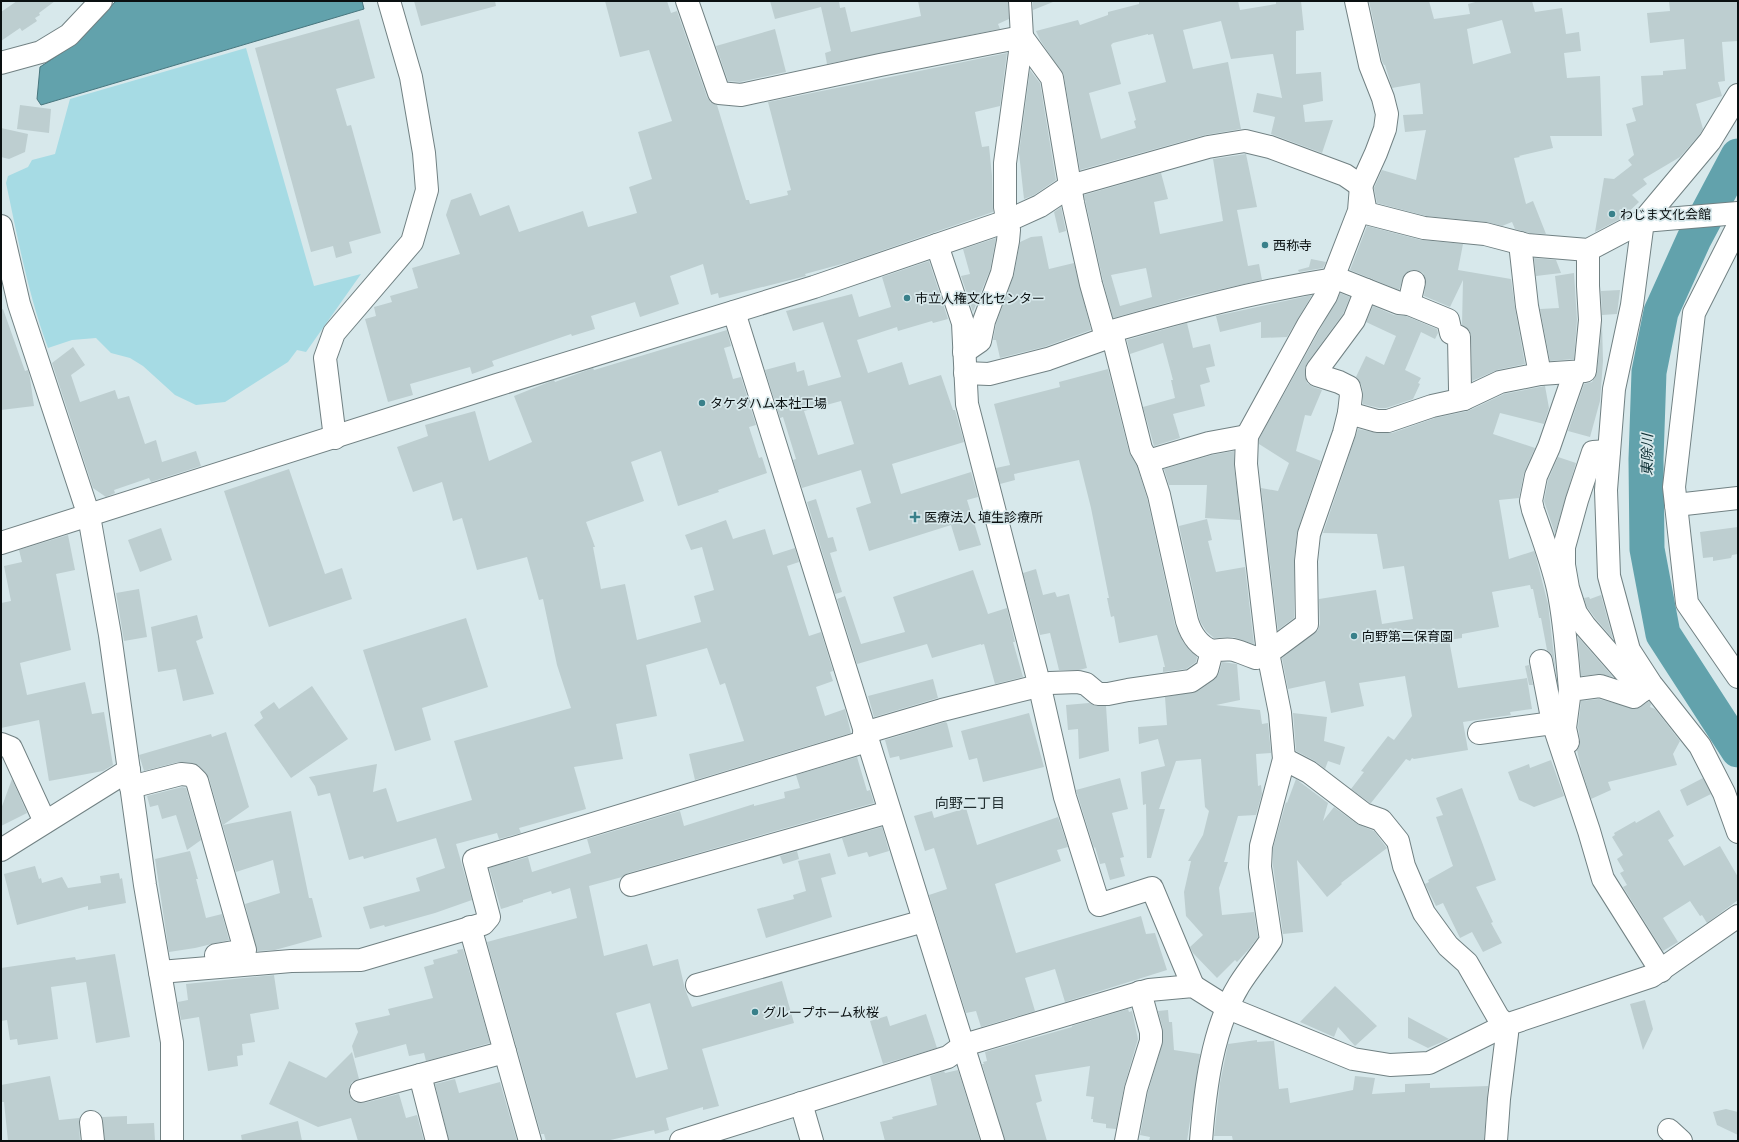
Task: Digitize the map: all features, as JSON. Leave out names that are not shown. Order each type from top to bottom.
[{"type":"street","points":[[1,63],[41,52],[69,35],[101,1]]},
{"type":"street","points":[[335,438],[325,358],[334,333],[412,242],[427,190],[424,153],[411,77],[389,1]]},
{"type":"street","points":[[687,1],[719,94],[741,95],[880,65],[1022,37]]},
{"type":"street","points":[[965,363],[980,340],[984,321],[1002,273],[1008,241],[1005,208],[1006,163],[1022,37],[1020,1]]},
{"type":"street","points":[[1201,1141],[1206,1084],[1217,1039],[1228,1008],[1239,986],[1271,940],[1260,867],[1261,846],[1284,759],[1280,713],[1268,653],[1249,491],[1246,464],[1247,436],[1308,325],[1326,296],[1334,279],[1359,211],[1360,186],[1385,129],[1387,114],[1383,98],[1370,65],[1356,1]]},
{"type":"street","points":[[1022,37],[1052,78],[1070,186],[1097,309],[1107,336],[1114,341],[1141,449],[1148,461],[1160,495],[1187,621],[1190,629],[1203,647],[1212,651],[1227,648],[1236,649],[1256,658],[1268,653],[1307,624],[1306,574],[1309,534],[1344,433],[1349,413],[1351,394],[1349,387],[1317,375],[1317,370],[1354,320],[1366,290]]},
{"type":"street","points":[[1,543],[505,383],[814,287],[1007,221],[1040,206],[1070,186],[1208,147],[1245,140],[1270,147],[1345,175],[1360,186],[1366,213],[1424,228],[1485,234],[1520,243],[1588,250],[1643,221],[1710,141],[1738,94]]},
{"type":"street","points":[[1643,221],[1738,213]]},
{"type":"street","points":[[1643,221],[1632,305],[1614,389],[1606,490],[1609,576],[1629,650],[1646,688]]},
{"type":"street","points":[[1,226],[20,304],[89,516],[110,635],[145,885],[172,1042],[172,1141]]},
{"type":"street","points":[[1738,226],[1694,313],[1674,487],[1687,603],[1738,677]]},
{"type":"street","points":[[1520,243],[1527,306],[1540,374]]},
{"type":"street","points":[[937,245],[963,323],[967,404],[1040,686],[1065,797],[1099,905],[1152,888],[1194,986],[1228,1008],[1353,1060],[1390,1065],[1430,1063],[1506,1025],[1652,976],[1738,916]]},
{"type":"street","points":[[1349,413],[1377,421],[1388,422],[1432,406],[1464,399],[1500,382],[1540,374],[1585,372],[1590,320],[1588,250]]},
{"type":"street","points":[[965,363],[989,374],[1011,369],[1048,359],[1104,339],[1112,331],[1233,298],[1334,279],[1341,280],[1399,303],[1409,304],[1448,320],[1451,333],[1459,337],[1460,389],[1464,399]]},
{"type":"street","points":[[1409,304],[1414,282]]},
{"type":"street","points":[[734,312],[993,1141]]},
{"type":"street","points":[[1569,745],[1565,728],[1570,690],[1558,589],[1533,510],[1532,501],[1536,476],[1549,447],[1575,372]]},
{"type":"street","points":[[1148,461],[1209,443],[1247,436]]},
{"type":"street","points":[[1609,451],[1593,452],[1570,523],[1564,547],[1564,566],[1568,588],[1576,613],[1589,631],[1646,688],[1700,746],[1724,793],[1738,832]]},
{"type":"street","points":[[1676,505],[1738,498]]},
{"type":"street","points":[[159,967],[291,961],[361,960],[470,928],[483,924],[490,917],[474,860],[866,737],[942,710],[1050,683],[1078,682],[1086,684],[1098,694],[1108,694],[1191,682],[1207,670],[1212,651]]},
{"type":"street","points":[[1541,661],[1553,723],[1603,879],[1661,971]]},
{"type":"street","points":[[1570,690],[1600,686],[1634,697],[1646,688]]},
{"type":"street","points":[[1479,733],[1553,723]]},
{"type":"street","points":[[1,744],[11,748],[45,822]]},
{"type":"street","points":[[1284,759],[1309,772],[1364,814],[1381,820],[1386,825],[1398,841],[1404,866],[1424,913],[1448,946],[1467,963],[1498,1017],[1506,1025],[1507,1034],[1499,1098],[1496,1141]]},
{"type":"street","points":[[1,850],[45,822],[130,778],[181,774],[191,775],[197,781],[245,950],[193,959],[159,967]]},
{"type":"street","points":[[631,884],[889,812]]},
{"type":"street","points":[[697,984],[924,921]]},
{"type":"street","points":[[470,928],[530,1141]]},
{"type":"street","points":[[682,1141],[948,1057],[964,1045],[1140,992],[1194,986]]},
{"type":"street","points":[[1126,1141],[1136,1089],[1151,1041],[1151,1032],[1140,992]]},
{"type":"street","points":[[361,1091],[505,1052]]},
{"type":"street","points":[[420,1075],[437,1141]]},
{"type":"street","points":[[801,1103],[812,1141]]},
{"type":"shaded area","points":[[116,1],[362,1],[364,9],[41,105],[37,99],[40,67],[78,42]]},
{"type":"shaded area","points":[[246,48],[314,286],[361,274],[306,352],[297,350],[288,362],[225,402],[196,405],[175,395],[143,366],[130,358],[111,353],[96,338],[72,340],[48,348],[29,287],[6,183],[8,176],[28,167],[32,160],[55,154],[70,99]]},
{"type":"building","points":[[17,1],[55,1],[39,13],[40,15],[35,18],[37,21],[22,31],[20,28],[1,41],[1,12]]},
{"type":"building","points":[[414,1],[495,1],[496,6],[421,26]]},
{"type":"building","points":[[605,1],[667,1],[671,13],[677,11],[707,97],[711,103],[717,105],[746,200],[749,200],[750,204],[788,195],[787,191],[791,190],[768,102],[1007,53],[1000,106],[975,112],[982,147],[989,146],[993,212],[849,262],[805,274],[806,276],[719,298],[718,293],[711,295],[703,264],[670,276],[679,304],[640,317],[635,302],[591,316],[595,329],[572,336],[571,334],[492,361],[494,366],[472,374],[470,367],[410,384],[413,395],[388,402],[365,319],[376,316],[374,307],[392,302],[390,296],[418,288],[412,268],[460,254],[446,215],[451,200],[471,193],[480,216],[509,205],[519,232],[583,211],[588,227],[637,213],[629,187],[652,179],[638,132],[672,121],[649,50],[620,57]]},
{"type":"building","points":[[770,1],[839,1],[840,8],[845,7],[851,32],[921,16],[918,1],[1008,1],[1009,19],[998,24],[1000,29],[827,64],[825,53],[831,51],[821,7],[775,19]]},
{"type":"building","points":[[1033,1],[1052,1],[1053,2],[1033,10]]},
{"type":"building","points":[[1139,1],[1238,1],[1240,10],[1276,4],[1276,1],[1301,1],[1304,30],[1296,31],[1296,74],[1321,72],[1323,101],[1303,105],[1305,122],[1333,120],[1322,153],[1271,134],[1275,117],[1253,112],[1257,93],[1282,98],[1273,54],[1231,59],[1221,21],[1183,30],[1193,69],[1228,62],[1241,129],[1205,135],[1080,170],[1064,76],[1040,40],[1036,31],[1078,20],[1080,25],[1108,15],[1108,12],[1139,4]],"holes":[[[1153,34],[1166,82],[1128,92],[1136,120],[1134,121],[1136,128],[1101,139],[1089,93],[1121,84],[1111,45],[1113,43]]]},
{"type":"building","points":[[1369,1],[1429,1],[1434,19],[1470,14],[1468,4],[1479,1],[1532,1],[1535,12],[1562,8],[1566,34],[1579,32],[1581,51],[1564,53],[1567,78],[1600,76],[1602,136],[1550,136],[1553,148],[1514,158],[1526,204],[1533,201],[1546,234],[1529,233],[1515,229],[1512,222],[1502,226],[1486,222],[1426,216],[1377,203],[1374,188],[1382,170],[1416,180],[1426,130],[1405,132],[1403,115],[1423,114],[1420,83],[1392,88],[1385,65],[1382,61]],"holes":[[[1502,20],[1511,53],[1473,64],[1467,29]]]},
{"type":"building","points":[[1669,1],[1738,1],[1738,41],[1722,42],[1725,81],[1718,82],[1722,96],[1696,104],[1703,129],[1700,134],[1680,157],[1643,179],[1647,184],[1632,195],[1639,202],[1622,218],[1595,232],[1604,178],[1614,179],[1632,165],[1628,160],[1634,155],[1626,124],[1636,121],[1632,108],[1643,105],[1641,76],[1663,75],[1663,71],[1686,69],[1684,39],[1650,43],[1647,13],[1670,11]]},
{"type":"building","points":[[359,19],[375,78],[336,89],[347,126],[351,125],[381,233],[349,242],[352,253],[336,258],[333,246],[311,252],[255,48]]},
{"type":"building","points":[[775,29],[786,72],[740,82],[728,81],[716,46]]},
{"type":"building","points":[[1030,70],[1040,83],[1056,180],[1034,195],[1024,199],[1019,153]]},
{"type":"building","points":[[20,105],[51,109],[49,133],[17,129]]},
{"type":"building","points":[[1,128],[28,134],[25,152],[9,159],[1,157]]},
{"type":"building","points":[[1246,154],[1257,207],[1237,210],[1248,266],[1259,264],[1262,280],[1191,296],[1113,318],[1103,281],[1084,195],[1161,173],[1168,199],[1154,202],[1160,234],[1223,221],[1213,159]],"holes":[[[1146,268],[1152,297],[1120,306],[1111,275]]]},
{"type":"building","points":[[1061,207],[1066,231],[1059,233],[1054,212]]},
{"type":"building","points":[[1367,226],[1421,240],[1463,244],[1458,270],[1511,279],[1525,364],[1497,370],[1472,381],[1471,336],[1469,330],[1462,325],[1463,280],[1450,307],[1424,296],[1426,279],[1423,273],[1417,270],[1411,270],[1405,274],[1399,290],[1350,270]]},
{"type":"building","points":[[1042,236],[1049,269],[1074,263],[1091,330],[1044,347],[1000,358],[996,340],[993,340],[996,324],[1014,275],[1020,242],[1031,237]]},
{"type":"building","points":[[996,238],[990,270],[973,312],[961,276],[970,274],[963,249]]},
{"type":"building","points":[[1534,258],[1556,260],[1561,273],[1536,276]]},
{"type":"building","points":[[1311,259],[1326,262],[1323,268],[1299,272],[1298,270],[1309,267]]},
{"type":"building","points":[[929,261],[948,319],[933,323],[932,321],[898,331],[897,327],[857,340],[868,373],[902,362],[909,385],[941,375],[953,410],[955,410],[964,442],[892,464],[901,494],[971,472],[978,497],[967,500],[981,545],[959,551],[951,525],[869,551],[856,508],[871,503],[861,470],[802,488],[793,460],[796,459],[783,417],[780,418],[765,370],[795,362],[797,372],[804,370],[808,386],[841,377],[823,322],[793,331],[786,311],[852,294],[859,317],[891,307],[882,277]],"holes":[[[841,401],[854,444],[818,455],[804,411]]]},
{"type":"building","points":[[1574,273],[1577,320],[1574,359],[1550,361],[1540,309],[1559,308],[1555,276]]},
{"type":"building","points":[[1620,290],[1617,314],[1602,315],[1601,291]]},
{"type":"building","points":[[1340,293],[1350,297],[1343,314],[1307,363],[1305,370],[1307,383],[1322,390],[1311,416],[1305,415],[1296,451],[1321,461],[1297,532],[1294,561],[1294,618],[1278,630],[1261,488],[1278,491],[1289,463],[1259,444],[1259,439]]},
{"type":"building","points":[[1312,295],[1287,337],[1261,338],[1261,322],[1220,332],[1216,316]]},
{"type":"building","points":[[1373,306],[1394,315],[1406,316],[1437,329],[1438,333],[1435,339],[1421,332],[1405,370],[1421,378],[1418,383],[1420,384],[1413,399],[1386,408],[1363,404],[1361,384],[1356,377],[1366,356],[1384,365],[1396,336],[1366,322]]},
{"type":"building","points":[[3,309],[25,371],[28,370],[34,406],[1,410],[1,310]]},
{"type":"building","points":[[1187,323],[1193,348],[1210,344],[1215,366],[1206,368],[1210,382],[1200,385],[1205,406],[1173,414],[1180,438],[1154,446],[1143,407],[1175,398],[1171,380],[1173,380],[1163,343],[1130,354],[1127,340]]},
{"type":"building","points":[[1602,324],[1603,361],[1600,401],[1590,437],[1568,431],[1584,384],[1592,382],[1597,373]]},
{"type":"building","points":[[727,330],[731,346],[724,348],[733,379],[741,377],[756,425],[749,427],[759,458],[762,457],[767,473],[678,506],[661,451],[631,462],[644,501],[586,522],[595,547],[593,547],[601,589],[625,584],[637,640],[701,622],[694,596],[714,590],[702,547],[691,550],[685,535],[726,520],[733,539],[765,529],[773,555],[795,548],[799,562],[787,566],[809,636],[821,632],[833,671],[830,672],[833,681],[816,687],[825,716],[845,709],[851,733],[695,780],[689,754],[744,741],[725,683],[720,685],[707,648],[646,665],[657,716],[616,724],[623,759],[574,767],[586,809],[519,828],[521,833],[499,839],[497,833],[456,844],[472,900],[435,913],[385,927],[384,925],[370,929],[363,907],[420,891],[416,878],[445,868],[436,838],[364,859],[363,856],[349,860],[330,793],[318,796],[315,786],[309,777],[377,764],[373,792],[386,788],[397,822],[472,800],[454,741],[571,708],[557,665],[543,599],[539,600],[527,557],[477,570],[462,518],[453,521],[442,482],[413,492],[397,447],[428,436],[425,425],[475,411],[489,461],[532,442],[514,396],[554,380],[555,382],[593,368],[594,370]]},
{"type":"building","points":[[73,347],[85,365],[71,375],[80,402],[115,390],[118,399],[129,396],[145,444],[156,440],[162,462],[196,451],[201,466],[151,482],[149,478],[114,490],[115,493],[106,497],[93,488],[52,363]]},
{"type":"building","points":[[1108,369],[1129,452],[1137,466],[1147,498],[1175,625],[1183,642],[1197,657],[1196,662],[1186,669],[1163,672],[1163,667],[1165,667],[1157,635],[1119,643],[1114,616],[1111,617],[1107,598],[1109,598],[1091,508],[1079,460],[1014,474],[1015,480],[1000,484],[996,468],[1010,465],[994,404],[1060,387],[1059,382]]},
{"type":"building","points":[[1545,386],[1549,408],[1544,424],[1500,413],[1493,434],[1535,448],[1524,473],[1519,498],[1499,500],[1509,559],[1534,551],[1535,553],[1548,604],[1556,673],[1553,658],[1551,653],[1547,650],[1541,618],[1539,618],[1533,589],[1531,589],[1530,585],[1492,592],[1499,627],[1462,634],[1462,638],[1449,640],[1458,688],[1527,678],[1532,709],[1510,712],[1511,715],[1463,722],[1468,750],[1414,759],[1412,758],[1410,761],[1406,759],[1370,803],[1351,789],[1364,772],[1361,771],[1388,736],[1394,740],[1412,716],[1405,676],[1359,683],[1364,706],[1331,713],[1325,681],[1288,689],[1282,658],[1318,630],[1320,624],[1319,599],[1376,590],[1382,624],[1413,619],[1404,566],[1383,569],[1377,534],[1323,533],[1358,429],[1377,433],[1392,433],[1435,418],[1468,411],[1504,394]]},
{"type":"building","points":[[1234,451],[1234,465],[1240,520],[1205,518],[1207,485],[1169,485],[1164,469],[1212,455]]},
{"type":"building","points":[[1558,457],[1576,463],[1555,534],[1544,501],[1548,480]]},
{"type":"building","points":[[289,469],[325,574],[342,568],[352,599],[269,627],[224,491]]},
{"type":"building","points":[[816,499],[828,538],[833,537],[837,551],[830,553],[842,592],[835,594],[807,502]]},
{"type":"building","points":[[1207,519],[1212,540],[1208,541],[1216,572],[1245,567],[1254,644],[1233,637],[1214,638],[1206,631],[1200,621],[1179,526]]},
{"type":"building","points":[[1738,527],[1738,554],[1732,555],[1731,558],[1713,561],[1713,557],[1703,558],[1700,532]]},
{"type":"building","points":[[161,528],[172,560],[140,572],[128,540]]},
{"type":"building","points":[[68,535],[75,570],[56,574],[71,650],[20,663],[27,695],[85,682],[92,714],[104,712],[113,765],[103,771],[49,781],[39,720],[1,728],[1,603],[11,601],[4,566],[22,562],[19,550]]},
{"type":"building","points":[[1036,569],[1043,595],[1055,592],[1057,597],[1069,594],[1087,668],[1079,670],[1059,670],[1050,633],[1040,635],[1023,573]]},
{"type":"building","points":[[973,570],[988,614],[1007,608],[1015,642],[1013,642],[1023,677],[995,684],[984,644],[932,658],[927,644],[857,664],[837,599],[845,596],[861,644],[905,632],[893,597]]},
{"type":"building","points":[[139,589],[147,637],[124,641],[116,593]]},
{"type":"building","points":[[1601,595],[1613,639],[1587,607],[1584,598],[1589,597],[1590,599]]},
{"type":"building","points":[[197,615],[203,638],[196,641],[214,694],[183,701],[176,669],[158,672],[151,627]]},
{"type":"building","points":[[466,618],[488,687],[422,708],[431,740],[395,751],[363,650]]},
{"type":"building","points":[[1578,637],[1613,677],[1599,674],[1581,676]]},
{"type":"building","points":[[1222,662],[1237,664],[1240,700],[1216,705],[1260,710],[1262,724],[1268,723],[1271,753],[1256,754],[1258,786],[1261,785],[1262,794],[1256,815],[1238,816],[1224,862],[1228,862],[1219,888],[1222,915],[1254,912],[1258,937],[1237,962],[1235,960],[1217,978],[1193,953],[1190,947],[1203,935],[1186,916],[1184,892],[1191,861],[1188,861],[1203,835],[1209,811],[1205,807],[1201,759],[1176,761],[1159,809],[1165,809],[1151,858],[1147,858],[1146,804],[1143,805],[1141,772],[1165,766],[1158,739],[1139,744],[1138,727],[1167,725],[1165,697],[1198,691],[1214,680],[1219,673]]},
{"type":"building","points":[[1529,665],[1533,685],[1529,685],[1525,666]]},
{"type":"building","points":[[933,679],[938,698],[874,717],[868,696]]},
{"type":"building","points":[[312,686],[348,739],[291,778],[254,725],[263,718],[260,712],[274,702],[279,709]]},
{"type":"building","points":[[1599,699],[1636,709],[1649,701],[1651,704],[1650,707],[1655,709],[1680,741],[1673,754],[1677,765],[1608,782],[1611,790],[1591,799],[1577,750],[1580,745],[1578,727],[1581,701]]},
{"type":"building","points":[[1089,703],[1097,706],[1106,706],[1109,751],[1079,759],[1078,729],[1068,730],[1066,705]]},
{"type":"building","points":[[1029,713],[1044,767],[983,782],[977,758],[969,760],[961,731]]},
{"type":"building","points":[[1293,713],[1327,717],[1324,741],[1345,747],[1340,765],[1328,761],[1325,769],[1315,761],[1296,751]]},
{"type":"building","points":[[945,722],[947,723],[953,747],[900,760],[899,756],[890,758],[885,740]]},
{"type":"building","points":[[226,732],[249,807],[223,825],[291,811],[309,898],[312,898],[322,937],[275,950],[257,951],[245,904],[280,893],[273,860],[236,872],[209,778],[199,766],[192,763],[178,762],[144,771],[139,755],[211,734],[212,737]]},
{"type":"building","points":[[857,757],[867,791],[870,790],[874,803],[628,873],[622,877],[589,886],[604,956],[647,944],[653,966],[678,959],[685,989],[692,1007],[782,981],[794,1023],[702,1049],[719,1106],[703,1110],[703,1107],[666,1118],[669,1130],[655,1134],[654,1130],[606,1141],[546,1141],[544,1134],[541,1134],[487,942],[577,918],[570,888],[552,894],[551,891],[501,909],[489,868],[528,857],[532,872],[591,853],[587,839],[680,811],[684,826],[754,804],[754,806],[785,798],[784,792],[800,788],[796,775]],"holes":[[[650,1003],[668,1069],[636,1078],[616,1013]]]},
{"type":"building","points":[[1551,760],[1564,796],[1534,807],[1519,800],[1508,772],[1529,764],[1530,768]]},
{"type":"building","points":[[1120,778],[1128,809],[1112,813],[1124,857],[1120,858],[1125,876],[1110,880],[1105,863],[1100,864],[1076,790]]},
{"type":"building","points":[[1703,778],[1711,794],[1687,806],[1680,790]]},
{"type":"building","points":[[12,779],[27,813],[1,826],[1,809]]},
{"type":"building","points":[[1296,779],[1328,803],[1323,821],[1334,807],[1357,824],[1374,831],[1387,848],[1341,883],[1342,884],[1327,897],[1297,860],[1303,932],[1283,934],[1273,866],[1273,848],[1286,802],[1287,803]]},
{"type":"building","points":[[182,787],[186,788],[201,840],[187,850],[176,815],[162,819],[158,805],[150,807],[147,796]]},
{"type":"building","points":[[1462,788],[1496,880],[1476,887],[1493,922],[1491,923],[1502,943],[1483,952],[1472,932],[1460,938],[1443,903],[1436,906],[1425,884],[1429,882],[1428,880],[1453,866],[1436,817],[1443,815],[1436,798]]},
{"type":"building","points":[[966,808],[977,845],[1058,817],[1068,847],[1057,850],[1061,861],[995,884],[1016,953],[1141,916],[1146,934],[1155,933],[1167,970],[1065,1002],[1055,969],[1025,978],[1035,1011],[981,1027],[976,1011],[966,1013],[929,895],[947,889],[934,848],[925,851],[914,816],[932,811],[934,818]]},
{"type":"building","points":[[1659,810],[1674,836],[1668,840],[1684,866],[1720,846],[1738,877],[1738,900],[1707,923],[1702,915],[1700,916],[1690,901],[1663,918],[1678,942],[1663,951],[1623,887],[1627,885],[1620,873],[1624,871],[1617,859],[1623,855],[1612,837],[1615,835],[1614,833]]},
{"type":"building","points":[[882,827],[889,851],[869,857],[867,852],[848,857],[842,838]]},
{"type":"building","points":[[190,851],[198,879],[196,879],[206,918],[222,914],[229,940],[169,952],[155,859]]},
{"type":"building","points":[[797,851],[799,859],[783,864],[780,856]]},
{"type":"building","points":[[830,853],[836,874],[821,878],[832,917],[766,938],[757,909],[794,899],[793,895],[806,891],[798,861]]},
{"type":"building","points":[[35,866],[39,879],[41,878],[42,883],[62,877],[68,888],[101,883],[100,876],[119,873],[120,879],[122,878],[126,903],[88,910],[88,906],[17,925],[4,874]]},
{"type":"building","points":[[463,949],[490,1043],[426,1061],[424,1053],[409,1056],[406,1044],[355,1058],[352,1046],[358,1032],[355,1023],[390,1015],[388,1009],[433,998],[424,967],[434,964],[433,960],[458,953],[457,950]]},
{"type":"building","points":[[115,954],[130,1037],[96,1043],[86,982],[51,987],[58,1039],[18,1045],[17,1039],[10,1040],[7,1020],[1,1021],[1,968],[75,957],[76,960]]},
{"type":"building","points":[[274,975],[279,1009],[250,1014],[255,1042],[242,1044],[243,1055],[237,1056],[238,1066],[208,1071],[199,1017],[181,1020],[178,1002],[188,1000],[186,984]]},
{"type":"building","points":[[1335,986],[1377,1026],[1355,1046],[1338,1027],[1334,1037],[1300,1022]]},
{"type":"building","points":[[1645,1000],[1653,1029],[1643,1050],[1630,1004]]},
{"type":"building","points":[[1128,1009],[1129,1012],[1132,1011],[1138,1039],[1124,1087],[1116,1129],[1106,1128],[1106,1124],[1093,1122],[1093,1119],[1091,1119],[1094,1097],[1086,1096],[1090,1066],[1035,1075],[1042,1101],[1036,1103],[1047,1141],[1005,1141],[982,1064],[984,1064],[983,1062],[987,1061],[985,1052]]},
{"type":"building","points":[[1168,1010],[1169,1022],[1172,1022],[1174,1050],[1200,1054],[1187,1141],[1149,1141],[1150,1137],[1140,1135],[1148,1092],[1163,1041],[1163,1029],[1158,1011]]},
{"type":"building","points":[[926,1014],[937,1048],[883,1064],[870,1021],[887,1016],[890,1026]]},
{"type":"building","points":[[1408,1017],[1449,1039],[1428,1048],[1408,1038]]},
{"type":"building","points":[[1257,1040],[1257,1042],[1274,1041],[1279,1089],[1288,1088],[1290,1103],[1353,1090],[1355,1076],[1375,1078],[1372,1094],[1405,1092],[1405,1084],[1430,1083],[1430,1088],[1488,1086],[1484,1141],[1233,1141],[1232,1136],[1214,1136],[1220,1083],[1228,1044]]},
{"type":"building","points":[[352,1052],[359,1079],[352,1082],[349,1087],[349,1094],[352,1100],[357,1103],[364,1103],[399,1094],[406,1118],[417,1115],[424,1141],[358,1141],[351,1118],[318,1127],[269,1104],[289,1061],[326,1078]]},
{"type":"building","points":[[958,1070],[980,1141],[885,1141],[880,1122],[893,1119],[892,1117],[937,1105],[930,1076],[944,1071],[945,1073]]},
{"type":"building","points":[[50,1076],[59,1120],[79,1118],[80,1141],[8,1141],[4,1102],[1,1102],[1,1085]]},
{"type":"building","points":[[455,1079],[459,1093],[500,1082],[517,1141],[449,1141],[435,1084]]},
{"type":"building","points":[[1726,1109],[1738,1112],[1738,1135],[1717,1125],[1713,1112]]},
{"type":"building","points":[[127,1116],[127,1124],[154,1123],[155,1141],[105,1141],[102,1117]]},
{"type":"building","points":[[298,1121],[302,1141],[242,1141],[241,1135]]},
{"type":"waterway","name":"東除川","points":[[1738,156],[1694,239],[1661,312],[1649,372],[1646,459],[1647,549],[1663,634],[1738,750]]},
{"type":"place","name":"わじま文化会館","points":[[1612,214]]},
{"type":"place","name":"西称寺","points":[[1265,245]]},
{"type":"place","name":"市立人権文化センター","points":[[907,298]]},
{"type":"place","name":"タケダハム本社工場","points":[[702,403]]},
{"type":"place","name":"医療法人 埴生診療所","points":[[915,517]]},
{"type":"place","name":"向野第二保育園","points":[[1354,636]]},
{"type":"place","name":"グループホーム秋桜","points":[[755,1012]]},
{"type":"district","name":"向野二丁目","points":[[970,803]]}]
